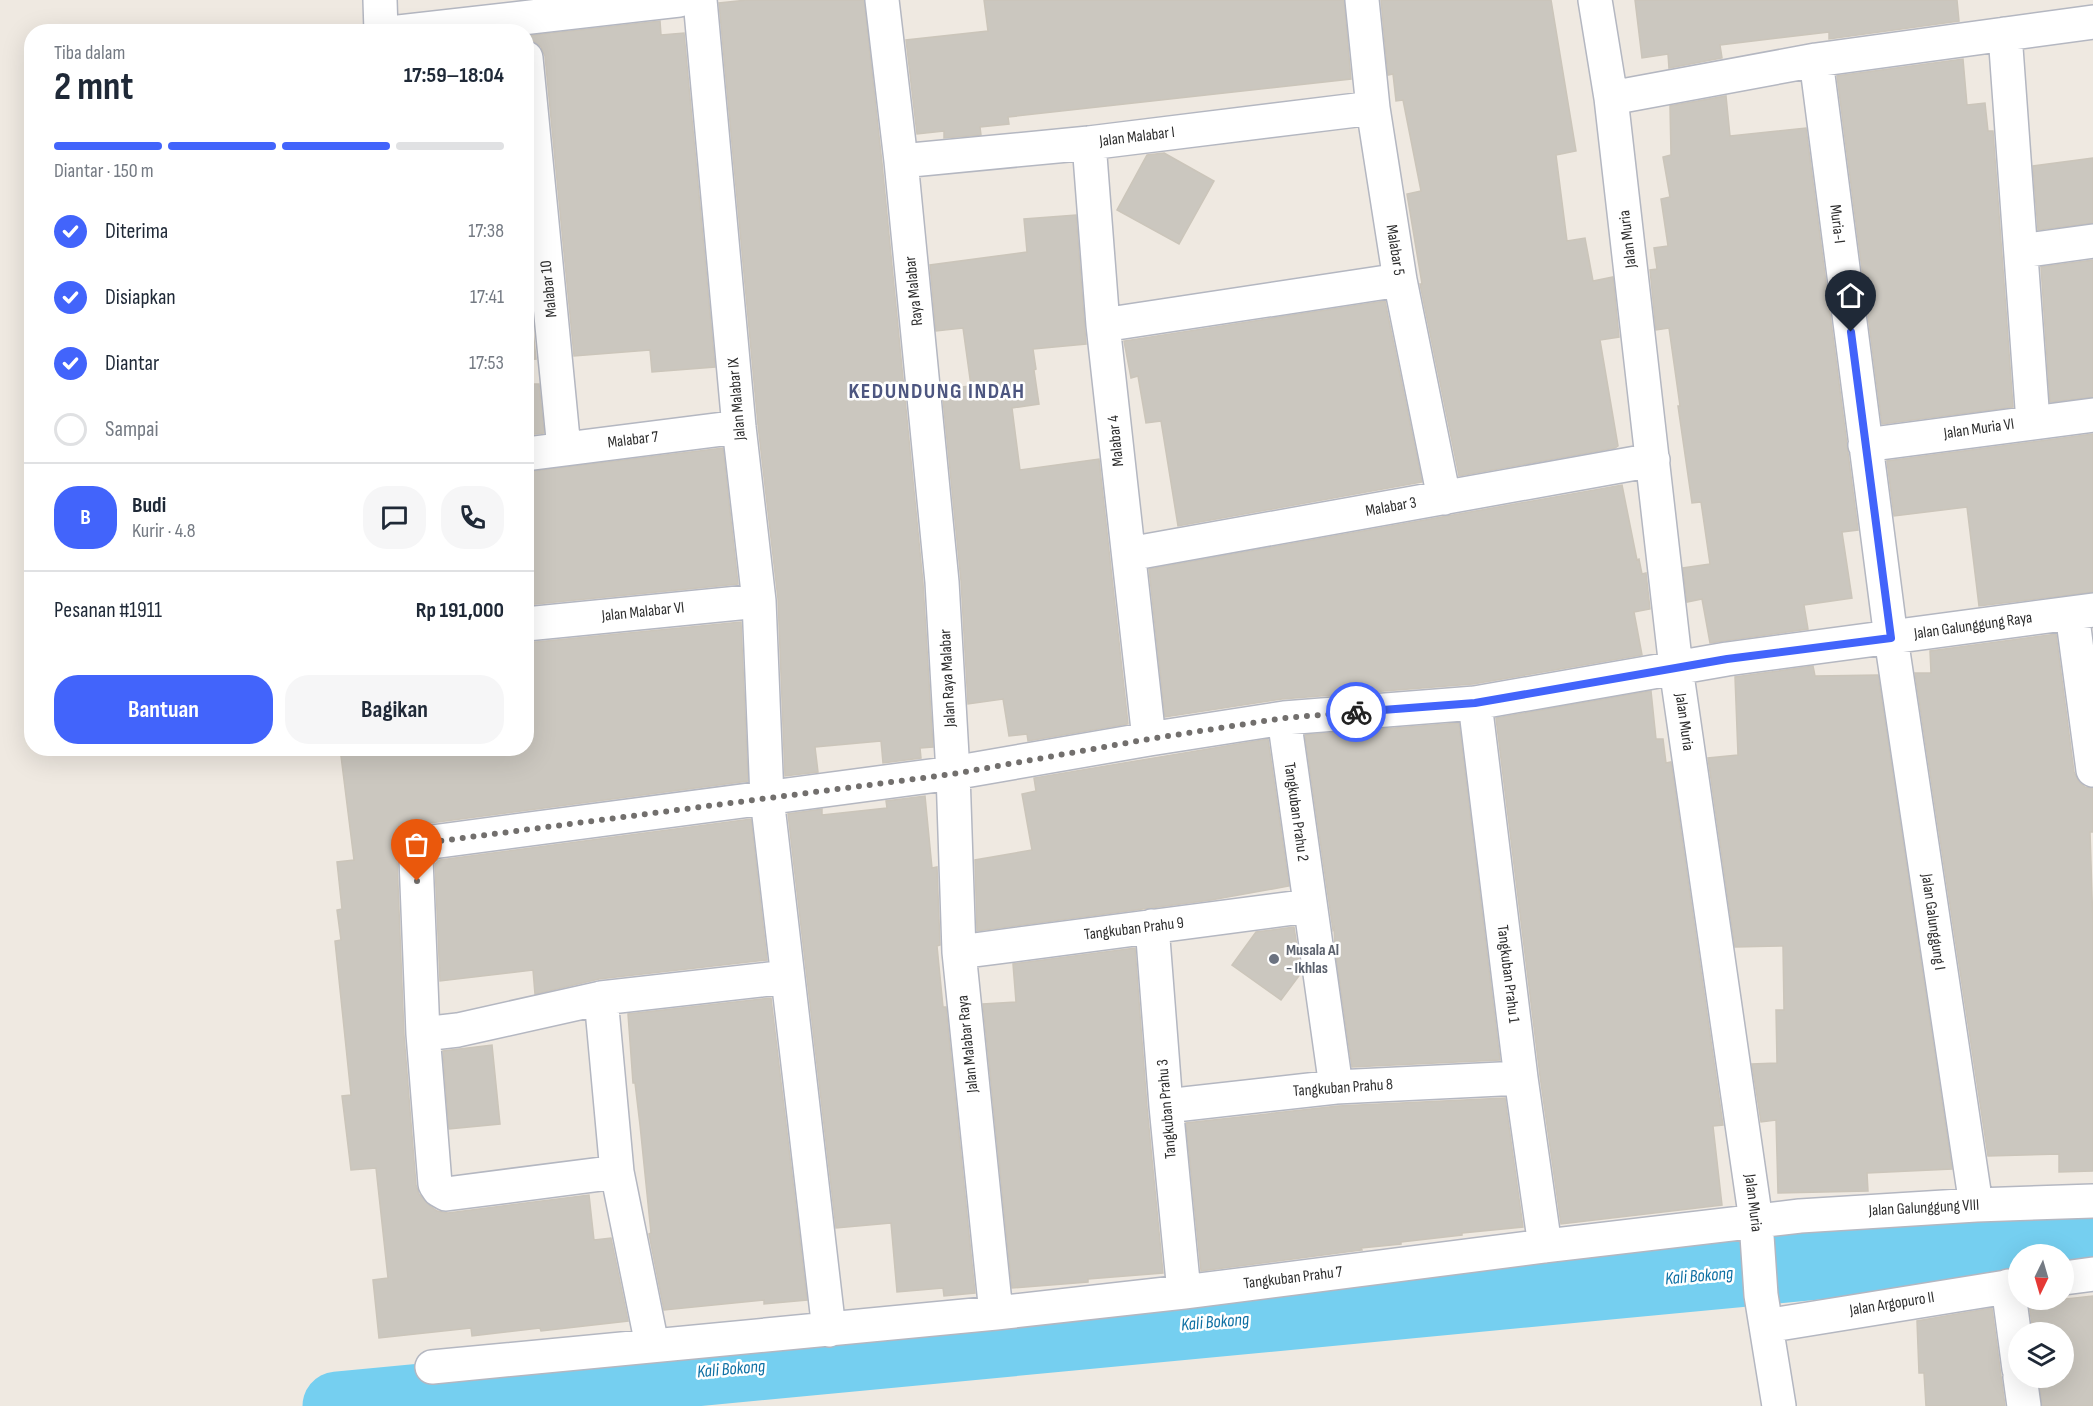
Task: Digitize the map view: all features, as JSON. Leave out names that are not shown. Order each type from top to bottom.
[{"type":"street","points":[[380,0],[381,24]]},
{"type":"street","points":[[523,24],[679,0]]},
{"type":"street","name":"Jalan Malabar IX","points":[[700,0],[739,427],[759,601],[767,798],[828,1330]]},
{"type":"street","name":"Raya Malabar","points":[[882,0],[901,161],[942,582]]},
{"type":"street","name":"Malabar 5","points":[[1362,0],[1373,108],[1400,280],[1444,498]]},
{"type":"street","name":"Jalan Muria","points":[[1595,0],[1611,98],[1676,668],[1757,1233],[1764,1310],[1779,1406]]},
{"type":"street","points":[[1611,98],[1816,60],[2093,22]]},
{"type":"street","points":[[2005,34],[2033,422]]},
{"type":"street","name":"Muria-I","points":[[1816,60],[1891,638]]},
{"type":"street","name":"Jalan Malabar I","points":[[901,161],[1089,143],[1373,108]]},
{"type":"street","name":"Malabar 4","points":[[1089,143],[1103,325],[1149,739]]},
{"type":"street","name":"Malabar 10","points":[[534,217],[564,449]]},
{"type":"street","points":[[2021,251],[2093,241]]},
{"type":"street","points":[[1103,325],[1400,280]]},
{"type":"street","name":"Jalan Muria VI","points":[[1865,445],[2093,415]]},
{"type":"street","name":"Malabar 7","points":[[534,453],[739,427]]},
{"type":"street","name":"Malabar 3","points":[[1129,554],[1653,460]]},
{"type":"street","name":"Jalan Raya Malabar","points":[[942,582],[953,774]]},
{"type":"street","name":"Jalan Malabar VI","points":[[534,623],[759,601]]},
{"type":"street","points":[[2083,611],[2093,770]]},
{"type":"street","name":"Jalan Galunggung Raya","points":[[423,1034],[416,859],[432,842],[953,774],[1149,739],[1284,718],[1475,703],[1727,659],[2083,611]]},
{"type":"street","name":"Jalan Galunggung I","points":[[1891,638],[1976,1205]]},
{"type":"street","name":"Tangkuban Prahu 1","points":[[1475,703],[1521,1078],[1545,1246]]},
{"type":"street","name":"Tangkuban Prahu 2","points":[[1284,718],[1336,1087]]},
{"type":"street","name":"Jalan Malabar Raya","points":[[953,774],[959,952],[996,1313]]},
{"type":"street","name":"Tangkuban Prahu 9","points":[[959,952],[1309,906]]},
{"type":"street","name":"Tangkuban Prahu 3","points":[[1152,926],[1184,1292]]},
{"type":"street","points":[[617,1172],[446,1194],[439,1190],[435,1184],[423,1034],[458,1030],[601,998],[787,977]]},
{"type":"street","points":[[601,998],[617,1172],[652,1345]]},
{"type":"street","name":"Tangkuban Prahu 8","points":[[1166,1106],[1336,1087],[1521,1078]]},
{"type":"street","name":"Jalan Galunggung VIII","points":[[1757,1233],[1800,1215],[2093,1201]]},
{"type":"street","name":"Tangkuban Prahu 7","points":[[432,1367],[996,1313],[1184,1292],[1545,1246],[1757,1233]]},
{"type":"street","points":[[2074,1277],[2093,1274]]},
{"type":"street","name":"Jalan Argopuro II","points":[[1764,1310],[2008,1286]]},
{"type":"street","points":[[2022,1388],[2024,1406]]},
{"type":"building","points":[[747,0],[864,0],[923,583],[933,747],[920,748],[921,758],[883,763],[881,741],[815,747],[818,772],[785,776],[778,599],[758,425],[719,3]]},
{"type":"building","points":[[984,0],[1344,0],[1351,79],[1008,117],[1009,124],[980,127],[981,135],[944,138],[944,131],[917,134],[906,40],[988,31]]},
{"type":"building","points":[[1381,0],[1551,0],[1576,151],[1556,155],[1567,241],[1585,238],[1593,281],[1613,277],[1619,337],[1600,340],[1618,446],[1615,448],[1459,476],[1420,284],[1422,284],[1407,194],[1421,191],[1403,100],[1396,101],[1393,74],[1388,75]]},
{"type":"building","points":[[1635,0],[1957,0],[1959,21],[1829,39],[1829,32],[1720,45],[1722,58],[1669,68],[1668,54],[1642,58]]},
{"type":"building","points":[[660,21],[661,35],[684,33],[715,367],[652,372],[650,350],[574,356],[545,56],[541,47],[534,41],[534,35]]},
{"type":"building","points":[[1963,59],[1967,105],[1985,103],[1988,131],[1993,131],[2013,407],[1882,424],[1837,76]]},
{"type":"building","points":[[1726,96],[1730,136],[1806,128],[1858,530],[1842,532],[1852,598],[1804,605],[1808,629],[1710,643],[1702,599],[1687,602],[1683,568],[1710,564],[1701,502],[1692,503],[1669,328],[1656,330],[1650,270],[1657,269],[1654,248],[1668,246],[1661,199],[1670,197],[1663,157],[1671,155],[1670,106]]},
{"type":"building","points":[[1164,153],[1214,181],[1179,244],[1117,210],[1147,155]]},
{"type":"building","points":[[2093,158],[2093,223],[2038,230],[2033,166]]},
{"type":"building","points":[[1076,215],[1086,344],[1033,349],[1039,404],[1012,408],[1020,470],[1099,459],[1128,724],[1028,741],[1027,734],[1009,736],[1003,699],[968,704],[961,581],[942,389],[971,386],[963,328],[936,331],[930,265],[1027,252],[1024,219]]},
{"type":"building","points":[[2093,260],[2093,397],[2050,402],[2041,267]]},
{"type":"building","points":[[1385,301],[1422,482],[1178,526],[1161,421],[1146,423],[1138,376],[1131,378],[1124,341]]},
{"type":"building","points":[[534,384],[539,384],[544,433],[534,434]]},
{"type":"building","points":[[2093,434],[2093,592],[1979,606],[1967,507],[1894,516],[1887,461]]},
{"type":"building","points":[[723,448],[738,584],[534,604],[534,471]]},
{"type":"building","points":[[1622,485],[1637,560],[1639,559],[1642,574],[1646,573],[1650,609],[1634,612],[1642,655],[1473,684],[1282,699],[1165,717],[1149,569]]},
{"type":"building","points":[[741,622],[748,781],[430,823],[420,827],[407,839],[397,859],[404,1035],[416,1185],[419,1194],[437,1211],[448,1213],[589,1195],[594,1240],[611,1238],[628,1321],[472,1336],[471,1328],[379,1338],[373,1280],[388,1278],[376,1168],[351,1170],[342,1096],[351,1095],[335,941],[341,940],[337,910],[342,909],[337,862],[354,860],[341,756],[534,756],[534,642]]},
{"type":"building","points":[[2056,634],[2074,772],[2079,782],[2085,787],[2093,788],[2093,832],[2090,832],[2093,926],[2093,1171],[2059,1172],[2059,1154],[1988,1156],[1915,673],[1931,673],[1930,651]]},
{"type":"building","points":[[1813,666],[1815,676],[1878,675],[1952,1169],[1867,1173],[1868,1191],[1778,1193],[1776,1120],[1761,1122],[1752,1064],[1777,1063],[1776,1010],[1784,1010],[1783,946],[1735,947],[1708,758],[1738,755],[1735,677]]},
{"type":"building","points":[[1651,691],[1656,739],[1663,739],[1666,763],[1671,762],[1723,1125],[1713,1126],[1722,1205],[1561,1224],[1540,1076],[1496,718]]},
{"type":"building","points":[[1459,723],[1500,1060],[1352,1067],[1305,735]]},
{"type":"building","points":[[1268,739],[1289,886],[1211,900],[977,931],[975,860],[1032,850],[1022,794],[1036,791],[1034,778]]},
{"type":"building","points":[[925,796],[932,868],[937,867],[940,945],[937,946],[943,1007],[946,1007],[975,1293],[944,1296],[943,1288],[897,1292],[891,1223],[836,1228],[788,814],[822,809],[822,815],[887,808],[886,801]]},
{"type":"building","points":[[751,819],[767,960],[599,979],[535,994],[533,970],[440,981],[435,864],[440,860]]},
{"type":"building","name":"Musala Al - Ikhlas","points":[[1294,927],[1301,973],[1281,1000],[1232,965],[1256,932]]},
{"type":"building","points":[[1135,948],[1163,1273],[1012,1288],[983,1004],[1016,1002],[1013,964]]},
{"type":"building","points":[[771,998],[807,1300],[764,1304],[764,1300],[664,1310],[649,1234],[651,1233],[635,1083],[633,1083],[628,1014]]},
{"type":"building","points":[[492,1045],[500,1124],[449,1129],[443,1051]]},
{"type":"building","points":[[1505,1098],[1523,1227],[1462,1233],[1462,1235],[1361,1248],[1362,1250],[1201,1271],[1186,1123],[1338,1106]]},
{"type":"building","points":[[2093,1296],[2093,1406],[2042,1406],[2040,1388],[2074,1388],[2074,1322],[2032,1322],[2030,1310],[2074,1310],[2074,1298]]},
{"type":"building","points":[[1992,1308],[2005,1406],[1926,1406],[1924,1373],[1919,1373],[1917,1321]]},
{"type":"waterway","name":"Kali Bokong","points":[[337,1406],[2093,1239]]},
{"type":"way so far","points":[[417,881],[416,859],[432,842],[953,774],[1149,739],[1284,718],[1356,712]]},
{"type":"place","name":"Musala Al - Ikhlas","points":[[1274,959]]},
{"type":"district","name":"KEDUNDUNG INDAH","points":[[937,391]]},
{"type":"route","points":[[1356,712],[1475,703],[1727,659],[1891,638],[1851,332]]}]
